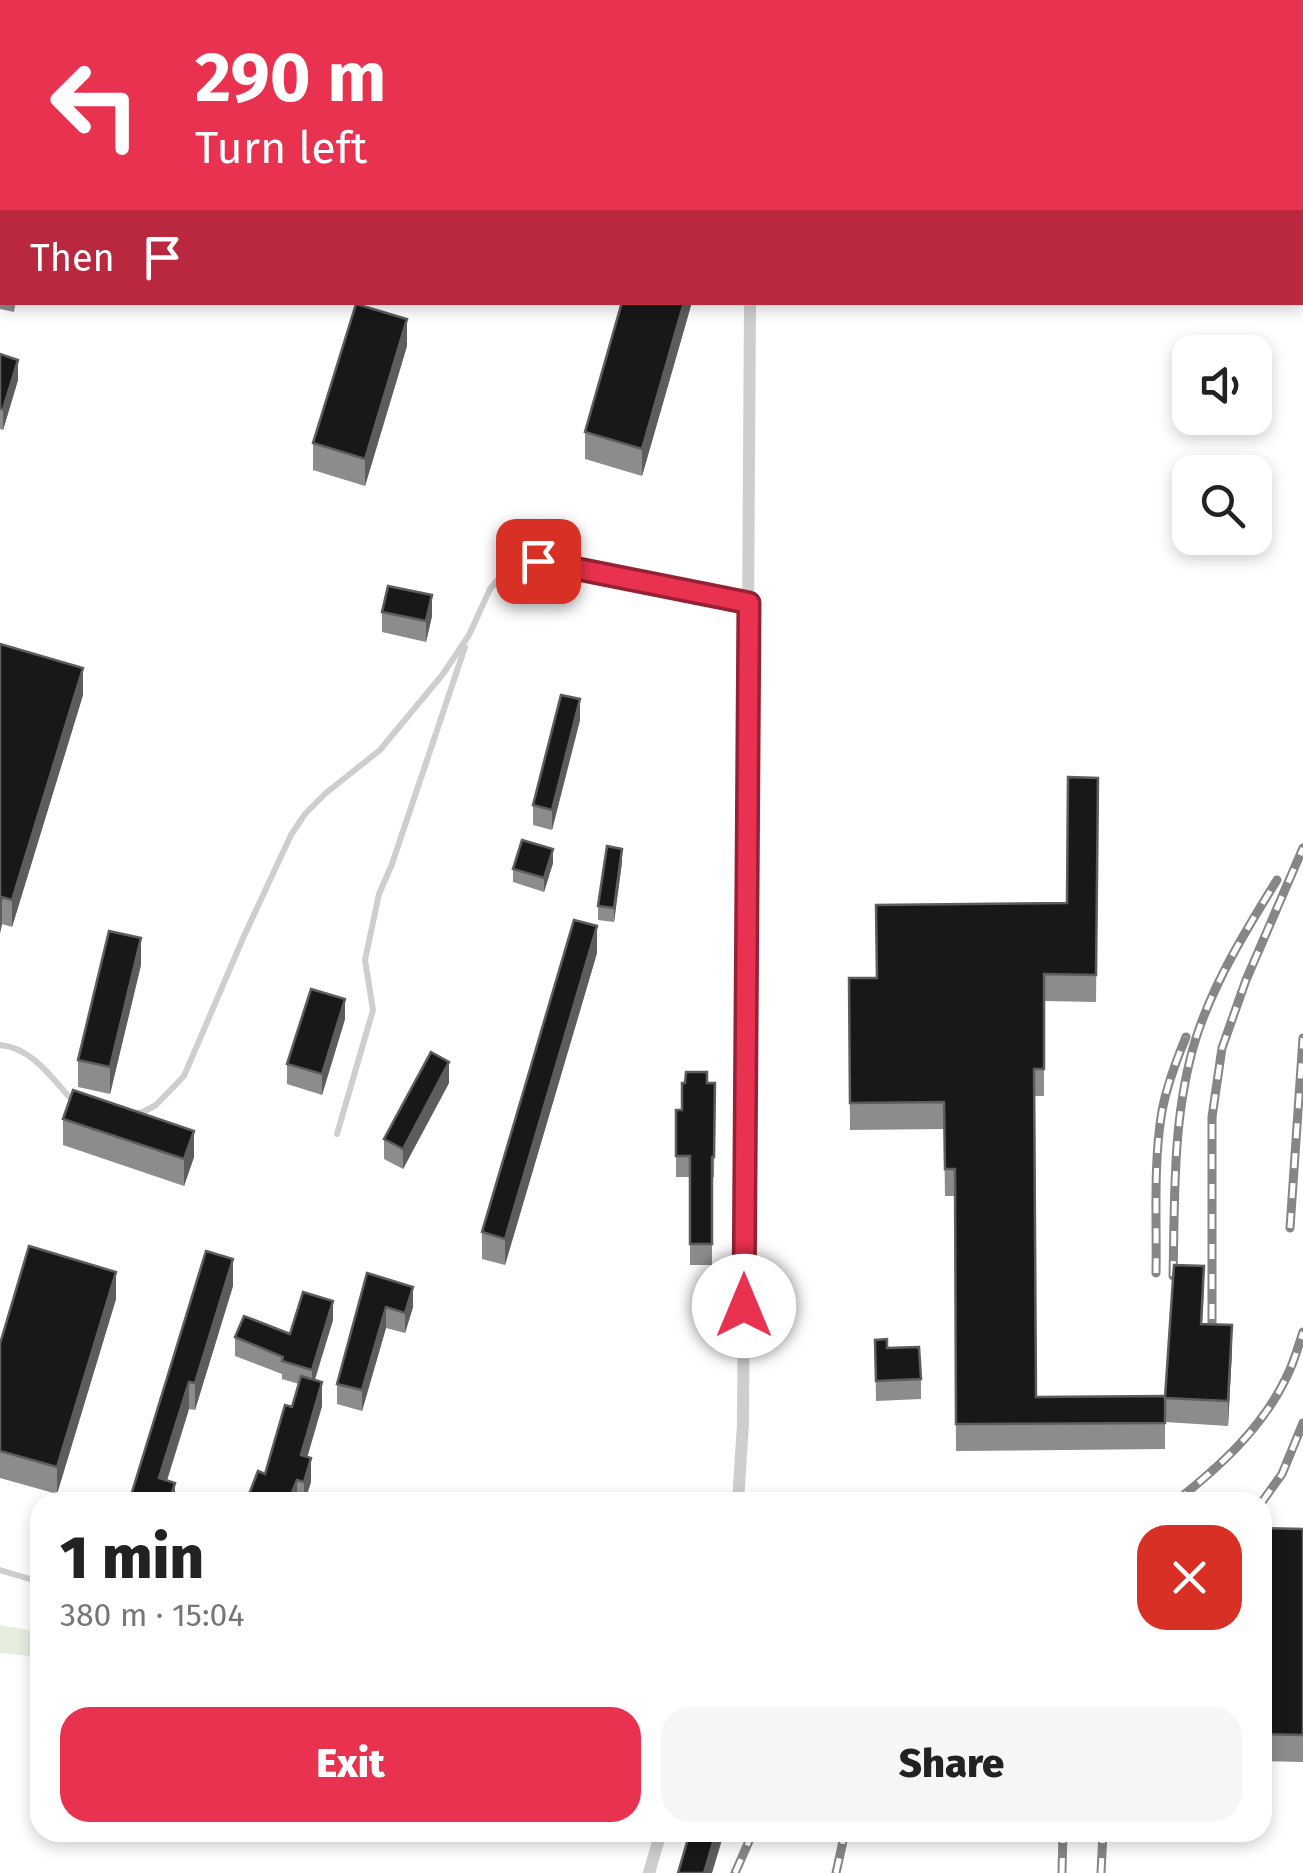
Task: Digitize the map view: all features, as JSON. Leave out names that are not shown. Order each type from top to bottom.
[{"type":"street","points":[[739,1492],[744,1424],[750,305]]},
{"type":"street","points":[[649,1873],[658,1842]]},
{"type":"lane","points":[[337,1134],[372,1010],[366,960],[379,894],[469,635],[490,589],[512,567],[538,561],[749,603]]},
{"type":"lane","points":[[128,1114],[156,1105],[184,1076],[290,835],[326,793],[380,750],[443,674],[469,635]]},
{"type":"lane","points":[[0,1045],[13,1046],[28,1054],[71,1099],[87,1107]]},
{"type":"lane","points":[[0,1570],[30,1579]]},
{"type":"green space","points":[[0,1625],[30,1630],[30,1656],[0,1653]]},
{"type":"building","points":[[356,305],[407,319],[365,459],[313,443]]},
{"type":"building","points":[[621,305],[683,305],[642,449],[585,432]]},
{"type":"building","points":[[0,354],[18,360],[3,409],[0,409]]},
{"type":"building","points":[[388,586],[432,595],[426,621],[382,612]]},
{"type":"building","points":[[0,644],[83,668],[12,900],[2,897],[0,906]]},
{"type":"building","points":[[561,695],[580,699],[552,810],[533,805]]},
{"type":"building","points":[[1068,777],[1098,778],[1096,975],[1044,974],[1044,1069],[1034,1069],[1036,1397],[1165,1396],[1165,1423],[956,1424],[955,1169],[945,1169],[944,1102],[850,1103],[849,978],[877,978],[876,905],[1067,903]]},
{"type":"building","points":[[522,840],[553,849],[544,878],[513,869]]},
{"type":"building","points":[[607,846],[622,849],[614,908],[598,906]]},
{"type":"building","points":[[574,920],[597,926],[505,1239],[482,1232]]},
{"type":"building","points":[[109,931],[141,938],[110,1067],[78,1060]]},
{"type":"building","points":[[311,989],[345,999],[322,1074],[287,1064]]},
{"type":"building","points":[[431,1052],[449,1062],[403,1149],[384,1139]]},
{"type":"building","points":[[686,1072],[707,1072],[707,1083],[715,1083],[712,1244],[690,1244],[690,1156],[676,1156],[676,1110],[682,1110]]},
{"type":"building","points":[[73,1090],[194,1131],[184,1159],[63,1119]]},
{"type":"building","points":[[29,1246],[116,1272],[57,1467],[0,1451],[0,1344]]},
{"type":"building","points":[[206,1251],[233,1259],[195,1383],[189,1382],[159,1478],[175,1483],[172,1492],[132,1492]]},
{"type":"building","points":[[1174,1265],[1204,1266],[1201,1324],[1232,1325],[1228,1401],[1165,1398]]},
{"type":"building","points":[[367,1273],[413,1287],[405,1313],[386,1307],[362,1390],[337,1384]]},
{"type":"building","points":[[303,1292],[333,1301],[312,1370],[282,1361],[283,1357],[235,1337],[244,1316],[290,1334]]},
{"type":"building","points":[[887,1339],[887,1348],[919,1347],[921,1379],[876,1381],[875,1340]]},
{"type":"building","points":[[301,1376],[322,1382],[301,1455],[311,1458],[304,1482],[297,1480],[292,1492],[250,1492],[258,1471],[265,1474],[285,1405],[292,1407]]},
{"type":"building","points":[[1272,1528],[1303,1529],[1303,1735],[1272,1734]]},
{"type":"building","points":[[687,1842],[713,1842],[704,1873],[678,1873]]},
{"type":"railway","points":[[1212,1349],[1212,1117],[1222,1048],[1246,980],[1303,848]]},
{"type":"railway","points":[[1173,1276],[1176,1156],[1188,1067],[1203,1017],[1221,977],[1277,880]]},
{"type":"railway","points":[[1156,1273],[1159,1131],[1166,1092],[1186,1037]]},
{"type":"railway","points":[[1290,1228],[1303,1038]]},
{"type":"railway","points":[[1187,1492],[1223,1461],[1265,1413],[1289,1371],[1303,1332]]},
{"type":"railway","points":[[1269,1492],[1282,1474],[1303,1423]]},
{"type":"railway","points":[[735,1873],[749,1842]]},
{"type":"railway","points":[[836,1873],[843,1842]]},
{"type":"railway","points":[[1062,1873],[1063,1842]]},
{"type":"railway","points":[[1101,1873],[1103,1842]]},
{"type":"route","points":[[538,561],[749,603],[744,1306]]}]
